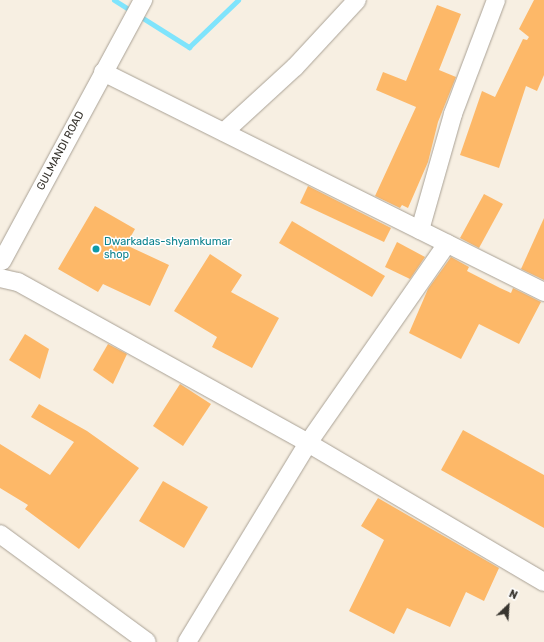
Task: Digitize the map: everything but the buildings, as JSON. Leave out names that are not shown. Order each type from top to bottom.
[{"type":"street","name":"GULMANDI ROAD","points":[[1,266],[143,0]]},
{"type":"street","points":[[224,132],[295,67],[357,0]]},
{"type":"street","points":[[420,230],[453,114],[496,0]]},
{"type":"street","points":[[104,72],[544,292]]},
{"type":"street","points":[[187,642],[308,443],[447,244]]},
{"type":"street","points":[[1,266],[18,282],[308,443],[544,582]]},
{"type":"street","points":[[0,534],[147,642]]},
{"type":"waterway","points":[[114,0],[189,47],[238,0]]},
{"type":"place","name":"Dwarkadas-shyamkumar shop","points":[[96,249]]}]
